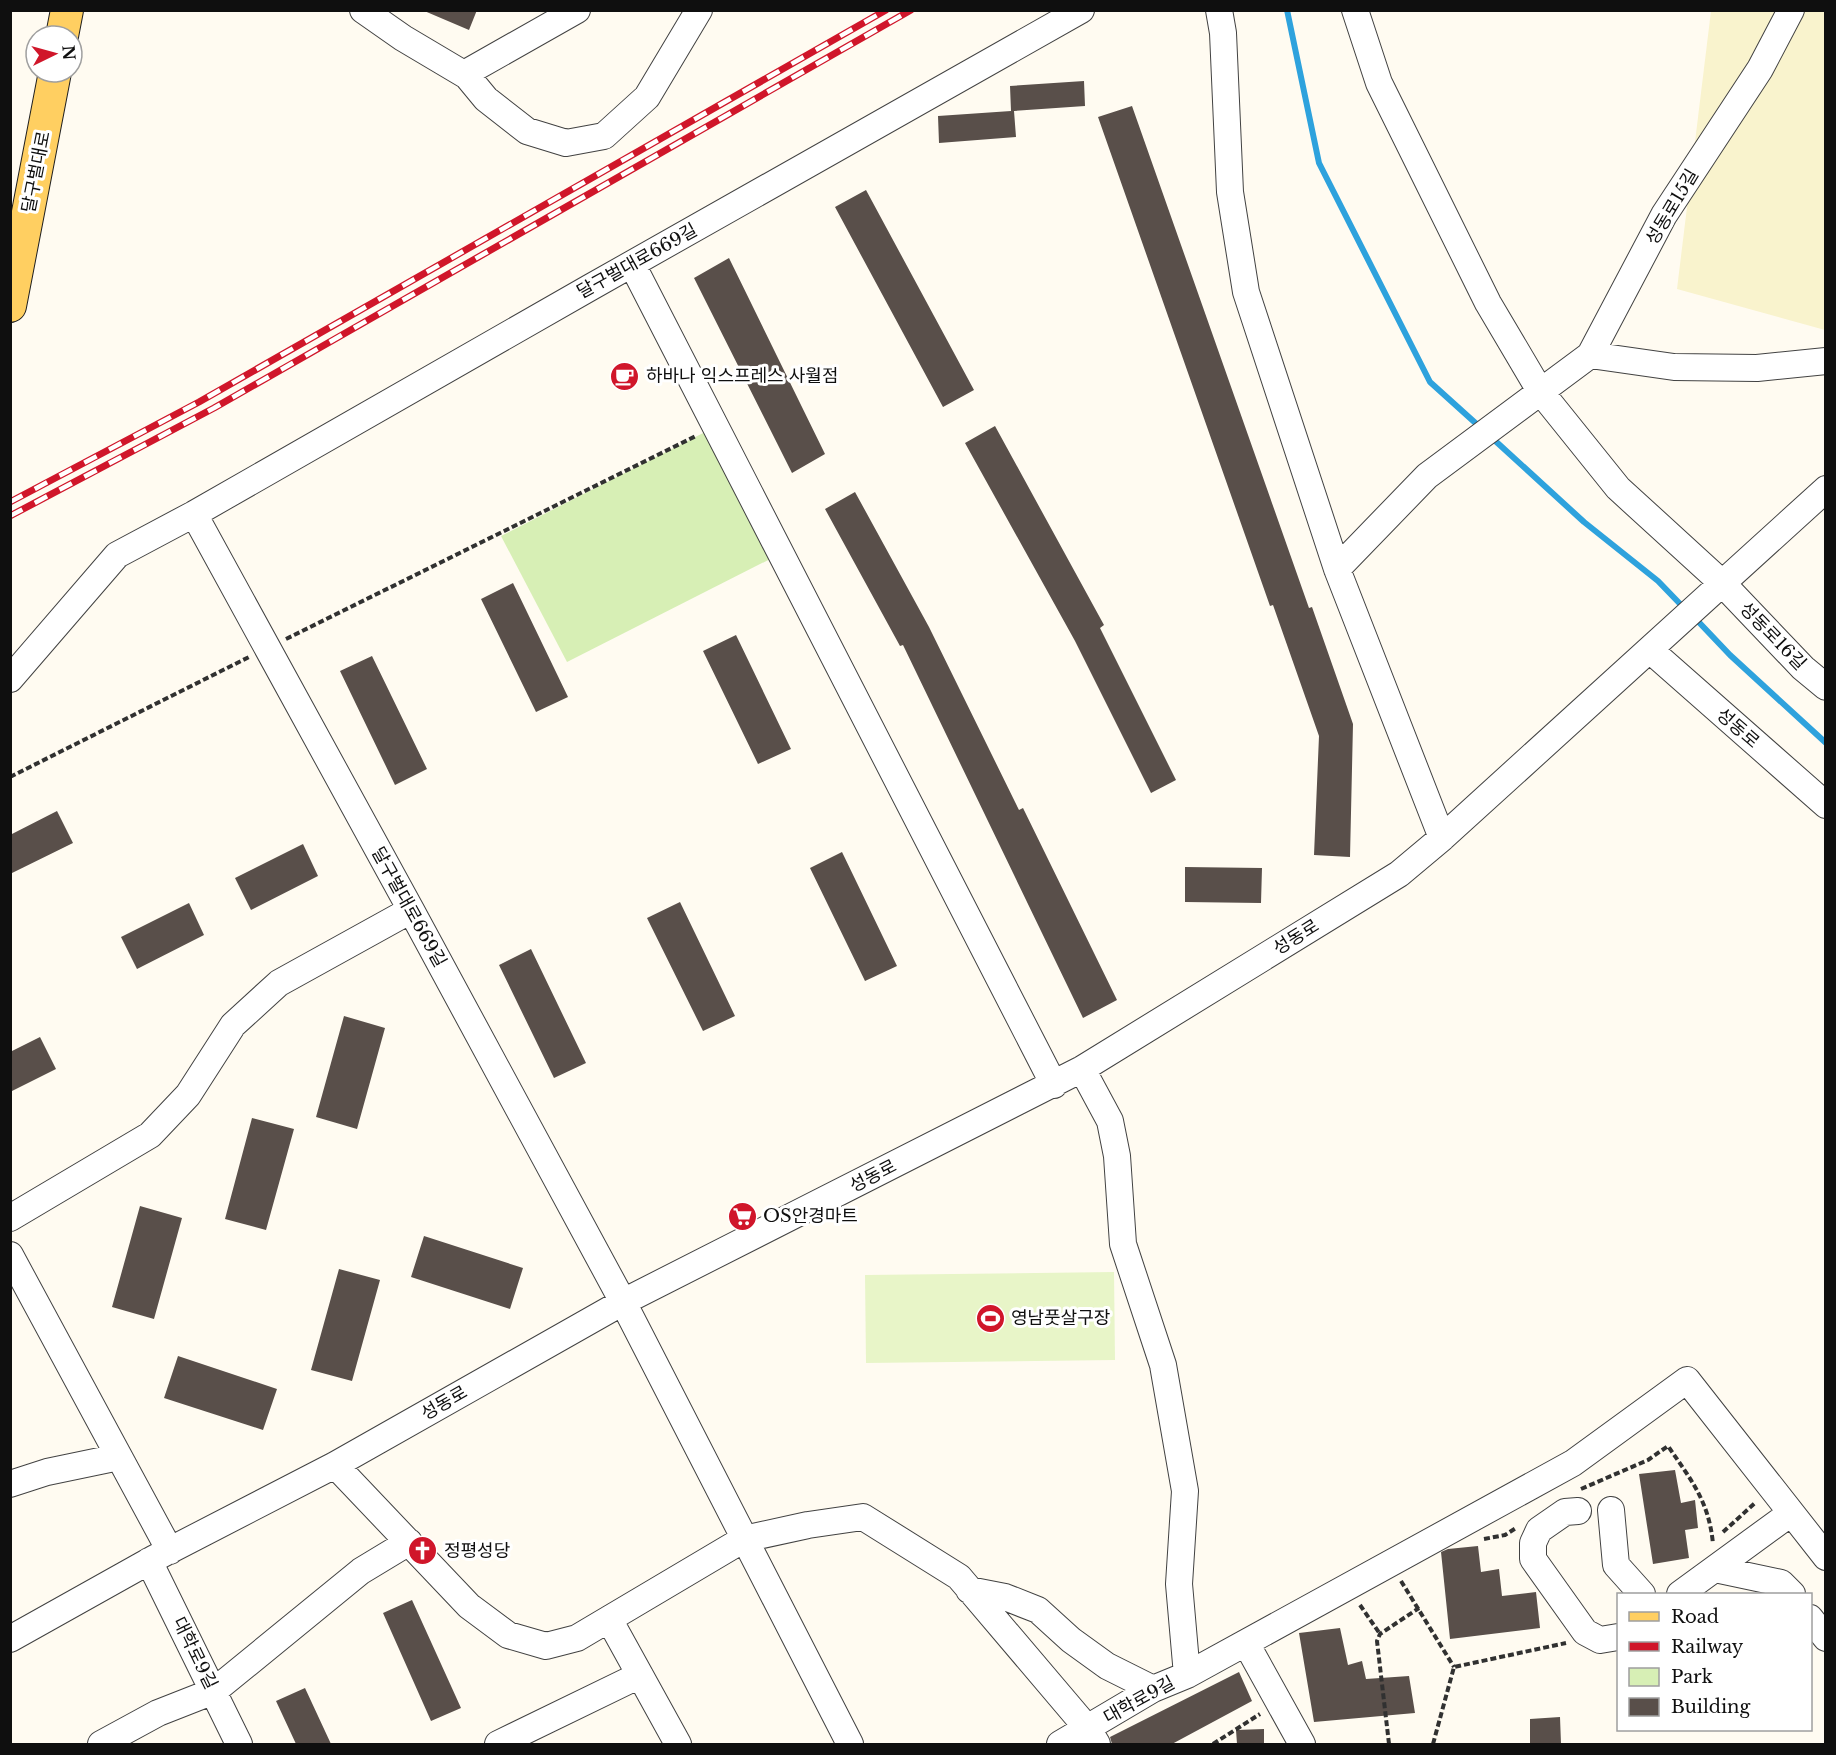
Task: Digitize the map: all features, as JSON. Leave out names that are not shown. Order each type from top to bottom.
[{"type":"main road","name":"달구벌대로","points":[[10,306],[53,84]]},
{"type":"street","points":[[363,10],[403,38],[464,74],[486,99],[527,131],[566,142],[604,136],[647,97],[699,10]]},
{"type":"street","points":[[464,74],[577,10]]},
{"type":"street","name":"달구벌대로669길","points":[[10,679],[117,555],[194,514],[1081,10]]},
{"type":"street","points":[[1219,10],[1223,33],[1230,192],[1246,292],[1337,569],[1442,838]]},
{"type":"street","points":[[1355,10],[1379,83],[1488,303],[1540,391]]},
{"type":"street","name":"성동로15길","points":[[1337,569],[1427,476],[1590,355],[1664,215],[1760,69],[1791,10]]},
{"type":"street","points":[[632,264],[1054,1084]]},
{"type":"street","points":[[1590,355],[1674,367],[1757,368],[1826,361]]},
{"type":"street","name":"성동로16길","points":[[1540,391],[1618,488],[1721,584],[1803,668],[1826,687]]},
{"type":"street","points":[[1652,647],[1826,489]]},
{"type":"street","name":"달구벌대로669길","points":[[194,514],[623,1302],[850,1744]]},
{"type":"street","name":"성동로","points":[[10,1639],[160,1556],[335,1465],[623,1302],[1082,1069],[1399,874],[1442,838],[1652,647],[1826,805]]},
{"type":"street","points":[[10,1218],[150,1135],[188,1095],[233,1025],[279,983],[411,910]]},
{"type":"street","points":[[1082,1069],[1110,1121],[1117,1156],[1123,1244],[1163,1365],[1185,1491],[1179,1584],[1187,1675]]},
{"type":"street","name":"대학로9길","points":[[10,1255],[119,1457],[214,1691],[239,1744]]},
{"type":"street","name":"대학로9길","points":[[1060,1744],[1093,1737],[1153,1689],[1187,1675],[1573,1463],[1687,1380],[1771,1488]]},
{"type":"street","points":[[10,1484],[47,1472],[119,1457]]},
{"type":"street","points":[[335,1465],[469,1606],[508,1635],[546,1646],[577,1638],[744,1539],[808,1525],[863,1517],[959,1577],[1093,1737]]},
{"type":"street","points":[[1771,1488],[1826,1557]]},
{"type":"street","points":[[1611,1510],[1616,1565],[1641,1593]]},
{"type":"street","points":[[1578,1511],[1565,1512],[1539,1530],[1533,1543],[1533,1559],[1585,1632],[1600,1640],[1617,1637]]},
{"type":"street","points":[[1681,1593],[1791,1513]]},
{"type":"street","points":[[101,1744],[158,1713],[214,1691],[361,1571],[409,1542]]},
{"type":"street","points":[[1715,1569],[1781,1582],[1791,1593]]},
{"type":"street","points":[[969,1590],[1005,1597],[1038,1610],[1071,1640],[1107,1666],[1153,1689]]},
{"type":"street","points":[[609,1619],[678,1744]]},
{"type":"street","points":[[1812,1620],[1826,1638]]},
{"type":"street","points":[[1246,1643],[1302,1744]]},
{"type":"street","points":[[498,1744],[640,1675]]},
{"type":"path","points":[[10,777],[715,427]]},
{"type":"path","points":[[1668,1446],[1694,1483],[1708,1513],[1715,1569]]},
{"type":"path","points":[[1713,1542],[1771,1488]]},
{"type":"path","points":[[1391,1563],[1454,1667],[1433,1744]]},
{"type":"path","points":[[1356,1599],[1380,1634]]},
{"type":"path","points":[[1389,1744],[1377,1641],[1380,1634],[1419,1608]]},
{"type":"path","points":[[1454,1667],[1593,1637]]},
{"type":"path","points":[[1214,1744],[1279,1702]]},
{"type":"shaded area","points":[[1711,11],[1825,11],[1825,330],[1677,289]]},
{"type":"green space","points":[[715,427],[780,554],[567,662],[501,536]]},
{"type":"green space","name":"영남풋살구장","points":[[1114,1272],[1115,1360],[866,1363],[865,1275]]},
{"type":"building","points":[[422,10],[477,10],[469,30]]},
{"type":"building","points":[[1084,81],[1085,106],[1014,111],[1016,137],[939,143],[938,116],[1011,111],[1010,86]]},
{"type":"building","points":[[1132,106],[1309,608],[1312,607],[1353,724],[1350,857],[1314,855],[1319,736],[1273,605],[1270,606],[1098,117]]},
{"type":"building","points":[[866,190],[974,390],[943,407],[835,207]]},
{"type":"building","points":[[729,258],[825,454],[792,473],[694,278]]},
{"type":"building","points":[[995,426],[1104,625],[1100,628],[1176,780],[1151,793],[1075,641],[965,443]]},
{"type":"building","points":[[855,492],[929,627],[1019,810],[1023,808],[1117,1000],[1083,1018],[903,645],[900,646],[825,509]]},
{"type":"building","points":[[513,583],[568,697],[536,712],[481,599]]},
{"type":"building","points":[[736,635],[791,749],[758,764],[703,651]]},
{"type":"building","points":[[372,656],[427,769],[395,785],[340,671]]},
{"type":"building","points":[[57,811],[73,843],[10,874],[10,835]]},
{"type":"building","points":[[303,844],[318,876],[251,910],[235,878]]},
{"type":"building","points":[[842,852],[897,966],[865,981],[810,868]]},
{"type":"building","points":[[1185,867],[1262,868],[1261,903],[1185,902]]},
{"type":"building","points":[[680,902],[735,1016],[703,1031],[647,918]]},
{"type":"building","points":[[189,903],[204,935],[137,969],[121,937]]},
{"type":"building","points":[[531,949],[586,1063],[554,1078],[499,965]]},
{"type":"building","points":[[344,1016],[385,1028],[357,1129],[316,1117]]},
{"type":"building","points":[[40,1037],[56,1069],[10,1092],[10,1052]]},
{"type":"building","points":[[252,1118],[294,1129],[266,1230],[225,1219]]},
{"type":"building","points":[[140,1206],[182,1218],[154,1319],[112,1307]]},
{"type":"building","points":[[424,1236],[523,1268],[510,1309],[411,1277]]},
{"type":"building","points":[[339,1269],[380,1280],[352,1381],[311,1370]]},
{"type":"building","points":[[178,1356],[277,1389],[263,1430],[164,1398]]},
{"type":"building","points":[[1675,1470],[1681,1503],[1695,1500],[1698,1528],[1685,1530],[1689,1558],[1653,1564],[1639,1474]]},
{"type":"building","points":[[1478,1546],[1481,1572],[1499,1569],[1502,1596],[1536,1592],[1540,1628],[1450,1639],[1441,1552],[1448,1549]]},
{"type":"building","points":[[412,1600],[461,1708],[431,1721],[383,1613]]},
{"type":"building","points":[[1340,1628],[1348,1665],[1362,1661],[1366,1679],[1409,1676],[1415,1713],[1314,1722],[1299,1633]]},
{"type":"building","points":[[1239,1672],[1252,1701],[1172,1744],[1112,1744],[1110,1737]]},
{"type":"building","points":[[305,1688],[331,1744],[296,1744],[276,1701]]},
{"type":"building","points":[[1560,1717],[1561,1744],[1530,1744],[1530,1719]]},
{"type":"building","points":[[1264,1729],[1264,1744],[1237,1744],[1236,1730]]},
{"type":"waterway","points":[[1287,10],[1319,163],[1430,382],[1481,428]]},
{"type":"waterway","points":[[1491,437],[1584,522],[1658,581],[1685,609]]},
{"type":"waterway","points":[[1693,616],[1730,655],[1826,743]]},
{"type":"railway","points":[[10,502],[199,402],[886,10]]},
{"type":"railway","points":[[10,516],[214,408],[911,10]]},
{"type":"place","name":"하바나 익스프레스 사월점","points":[[625,376]]},
{"type":"place","name":"OS안경마트","points":[[742,1216]]},
{"type":"place","name":"영남풋살구장","points":[[990,1318]]},
{"type":"place","name":"정평성당","points":[[423,1551]]}]
